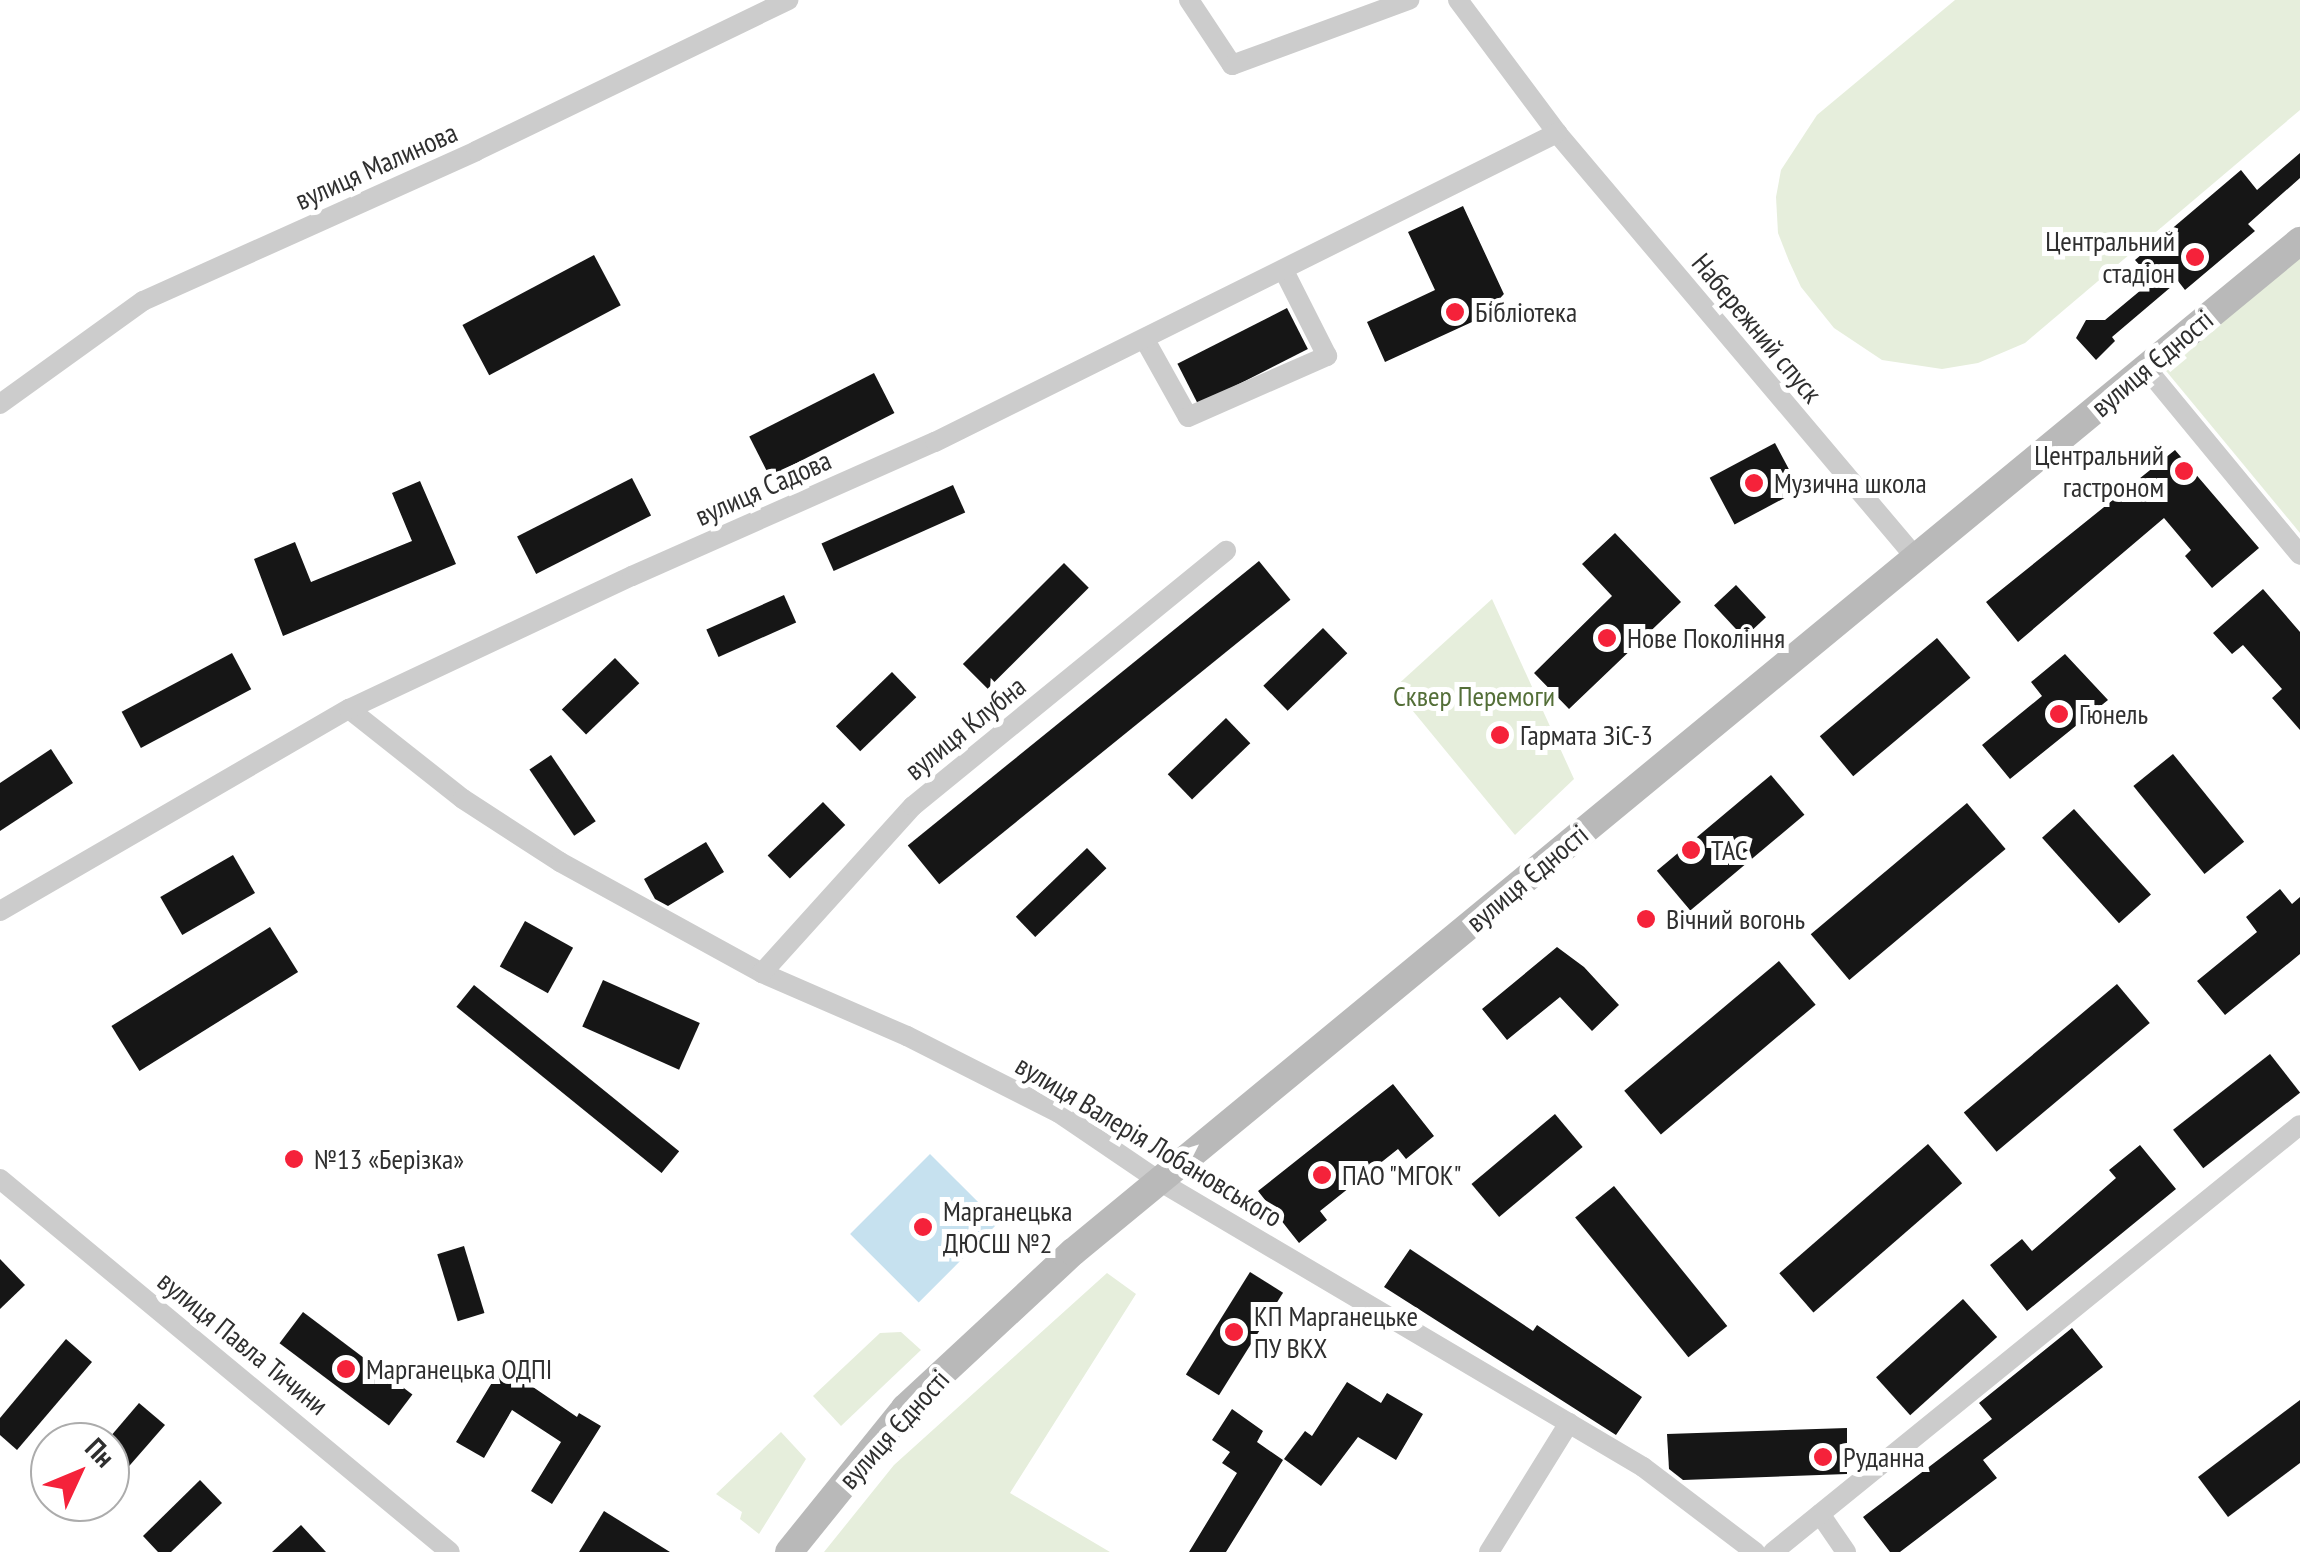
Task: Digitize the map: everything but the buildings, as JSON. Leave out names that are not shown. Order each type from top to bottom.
[{"type":"street","name":"вулиця Малинова","points":[[0,404],[143,301],[476,151],[788,0]]},
{"type":"street","points":[[1189,0],[1232,65],[1408,0]]},
{"type":"street","name":"Набережний спуск","points":[[1458,0],[1557,133],[1916,558]]},
{"type":"street","name":"вулиця Садова","points":[[0,911],[348,709],[632,576],[935,442],[1557,133]]},
{"type":"street","name":"вулиця Єдності","points":[[789,1552],[906,1408],[1073,1252],[2300,241]]},
{"type":"street","points":[[1145,340],[1188,418],[1327,356],[1284,271]]},
{"type":"street","points":[[2146,368],[2300,555]]},
{"type":"street","name":"вулиця Клубна","points":[[762,973],[913,806],[1226,551]]},
{"type":"street","name":"вулиця Валерія Лобановського","points":[[348,709],[463,799],[560,862],[762,973],[907,1036],[1059,1112],[1160,1181],[1643,1467],[1756,1552]]},
{"type":"street","points":[[1773,1552],[2300,1125]]},
{"type":"street","name":"вулиця Павла Тичини","points":[[0,1180],[450,1552]]},
{"type":"street","points":[[1490,1552],[1570,1423]]},
{"type":"street","points":[[1820,1514],[1846,1552]]},
{"type":"green space","points":[[1955,0],[2300,0],[2300,110],[2025,343],[1978,363],[1942,369],[1882,360],[1834,328],[1801,287],[1789,261],[1778,233],[1776,197],[1781,170],[1817,115]]},
{"type":"green space","points":[[2300,256],[2300,533],[2162,366]]},
{"type":"green space","name":"Сквер Перемоги","points":[[1492,599],[1574,779],[1515,835],[1394,688]]},
{"type":"green space","points":[[1107,1273],[1136,1294],[1010,1493],[1110,1552],[824,1552],[894,1465]]},
{"type":"green space","points":[[901,1332],[921,1350],[841,1426],[813,1396],[880,1333]]},
{"type":"green space","points":[[781,1432],[806,1459],[759,1534],[740,1519],[742,1512],[716,1494]]},
{"type":"water","name":"Марганецька ДЮСШ №2","points":[[930,1154],[999,1223],[919,1302],[850,1234]]},
{"type":"place","name":"Центральний стадіон","points":[[2195,257]]},
{"type":"place","name":"Бібліотека","points":[[1455,312]]},
{"type":"place","name":"Центральний гастроном","points":[[2184,471]]},
{"type":"place","name":"Музична школа","points":[[1754,483]]},
{"type":"place","name":"Нове Покоління","points":[[1607,638]]},
{"type":"place","name":"Гюнель","points":[[2059,714]]},
{"type":"place","name":"Гармата ЗіС-3","points":[[1500,735]]},
{"type":"place","name":"ТАС","points":[[1691,850]]},
{"type":"place","name":"Вічний вогонь","points":[[1646,919]]},
{"type":"place","name":"№13 «Берізка»","points":[[294,1159]]},
{"type":"place","name":"ПАО \"МГОК\"","points":[[1322,1175]]},
{"type":"place","name":"Марганецька ДЮСШ №2","points":[[923,1227]]},
{"type":"place","name":"КП Марганецьке ПУ ВКХ","points":[[1234,1332]]},
{"type":"place","name":"Марганецька ОДПІ","points":[[346,1369]]},
{"type":"place","name":"Руданна","points":[[1823,1457]]}]
